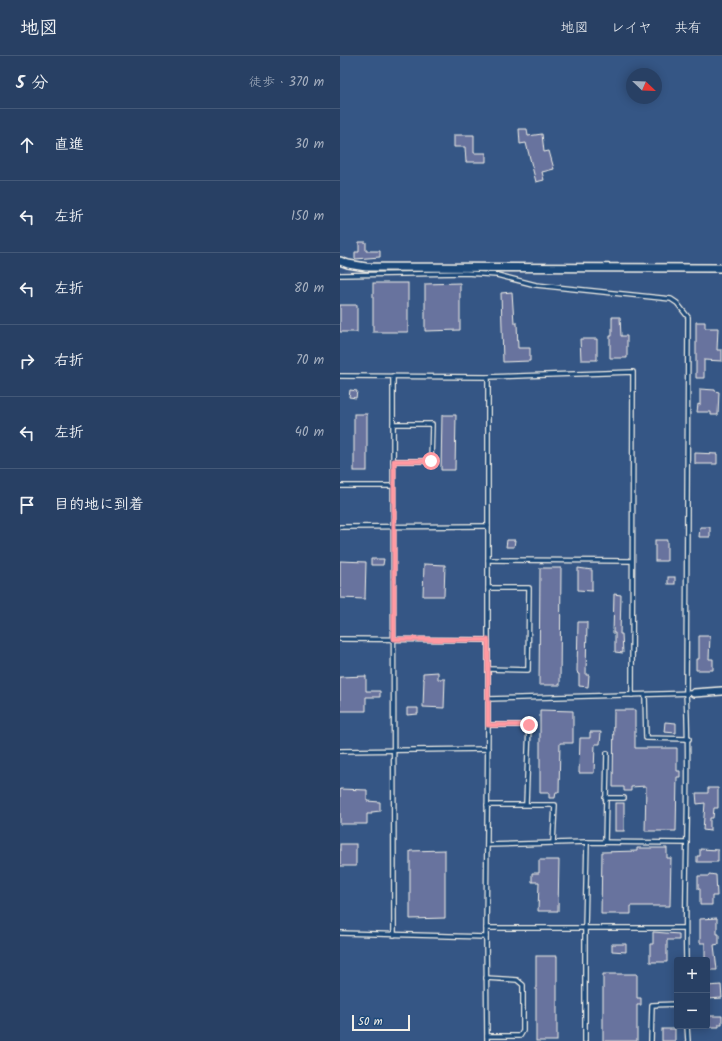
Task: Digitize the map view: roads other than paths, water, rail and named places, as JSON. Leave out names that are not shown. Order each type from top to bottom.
[{"type":"street","points":[[340,261],[366,267],[722,268]]},
{"type":"street","points":[[694,693],[722,691]]},
{"type":"lane","points":[[340,275],[466,273],[497,275],[536,285],[671,299],[683,309],[688,317],[686,694],[689,739],[685,928],[686,957]]},
{"type":"lane","points":[[340,376],[488,376],[633,372],[632,695]]},
{"type":"lane","points":[[393,376],[394,935]]},
{"type":"lane","points":[[487,1041],[488,376]]},
{"type":"lane","points":[[393,424],[432,424],[431,461],[394,461]]},
{"type":"lane","points":[[340,486],[393,486]]},
{"type":"lane","points":[[340,527],[488,526]]},
{"type":"lane","points":[[488,560],[632,561]]},
{"type":"lane","points":[[488,588],[529,588],[528,670],[488,669]]},
{"type":"lane","points":[[340,639],[488,640]]},
{"type":"lane","points":[[488,699],[694,693]]},
{"type":"lane","points":[[645,695],[646,738],[689,739]]},
{"type":"lane","points":[[488,725],[529,725],[526,804]]},
{"type":"lane","points":[[340,751],[488,749]]},
{"type":"lane","points":[[605,842],[607,753]]},
{"type":"lane","points":[[606,798],[624,798]]},
{"type":"lane","points":[[487,805],[555,805],[553,843]]},
{"type":"lane","points":[[487,845],[587,842],[687,843]]},
{"type":"lane","points":[[585,1041],[587,842]]},
{"type":"lane","points":[[486,928],[685,928]]},
{"type":"lane","points":[[340,933],[486,937]]},
{"type":"lane","points":[[486,978],[517,980],[523,985],[523,1031],[520,1036],[487,1036]]},
{"type":"lane","points":[[651,1041],[652,1005],[674,1004]]},
{"type":"lane","points":[[688,1029],[688,1041]]}]
